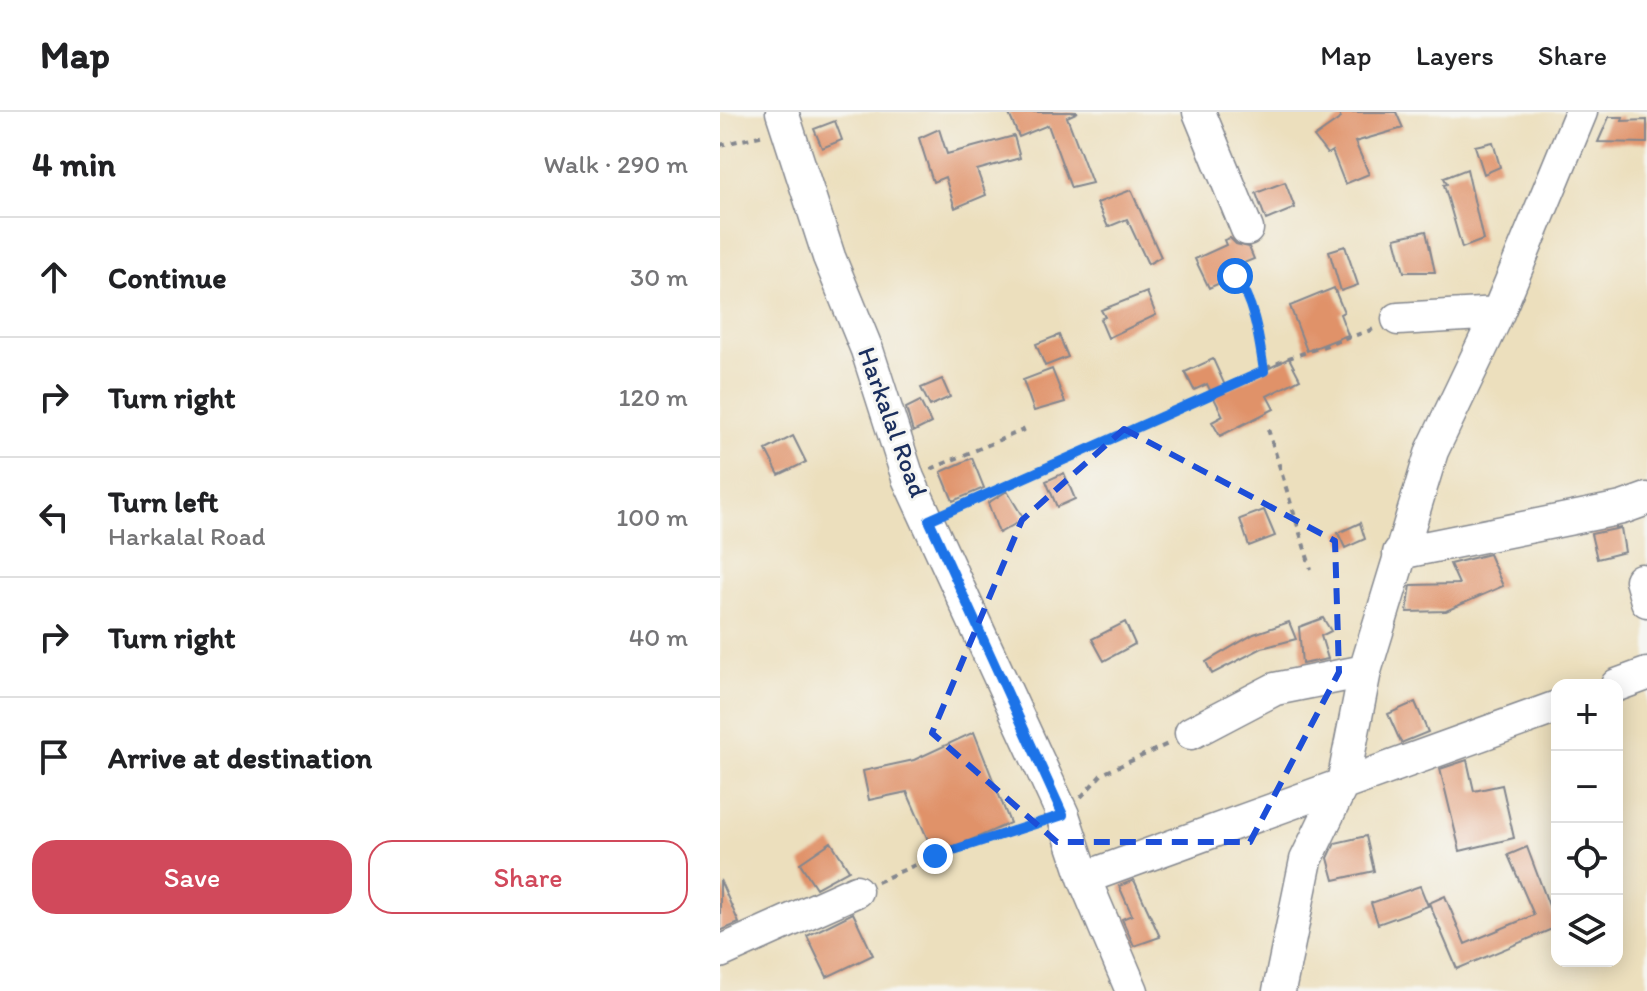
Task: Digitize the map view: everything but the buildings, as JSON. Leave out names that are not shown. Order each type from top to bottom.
[{"type":"street","name":"Harkalal Road","points":[[783,112],[829,257],[867,350],[908,478],[1063,815],[1084,878],[1132,991]]},
{"type":"street","points":[[1199,112],[1247,229]]},
{"type":"street","points":[[1279,991],[1306,860],[1343,783],[1365,671],[1432,451],[1498,313],[1581,112]]},
{"type":"street","points":[[1398,319],[1498,313]]},
{"type":"street","points":[[1399,553],[1622,508],[1647,499]]},
{"type":"street","points":[[1191,733],[1275,689],[1365,671]]},
{"type":"street","points":[[1623,683],[1647,674]]},
{"type":"street","points":[[1084,878],[1551,709]]},
{"type":"street","points":[[720,952],[856,891]]},
{"type":"path","points":[[720,145],[759,138],[775,128],[783,112]]},
{"type":"path","points":[[1235,276],[1245,289],[1253,315],[1264,371]]},
{"type":"path","points":[[929,520],[1264,371],[1398,319]]},
{"type":"path","points":[[908,478],[1028,428]]},
{"type":"path","points":[[1268,429],[1311,569]]},
{"type":"path","points":[[856,891],[935,856],[1063,815],[1102,774],[1191,733]]},
{"type":"highlighted area","points":[[1124,429],[1335,541],[1339,672],[1250,842],[1057,842],[932,733],[1022,520]]},
{"type":"route","points":[[935,856],[1063,815],[929,520],[1264,371],[1257,329],[1245,289],[1235,276]]}]
